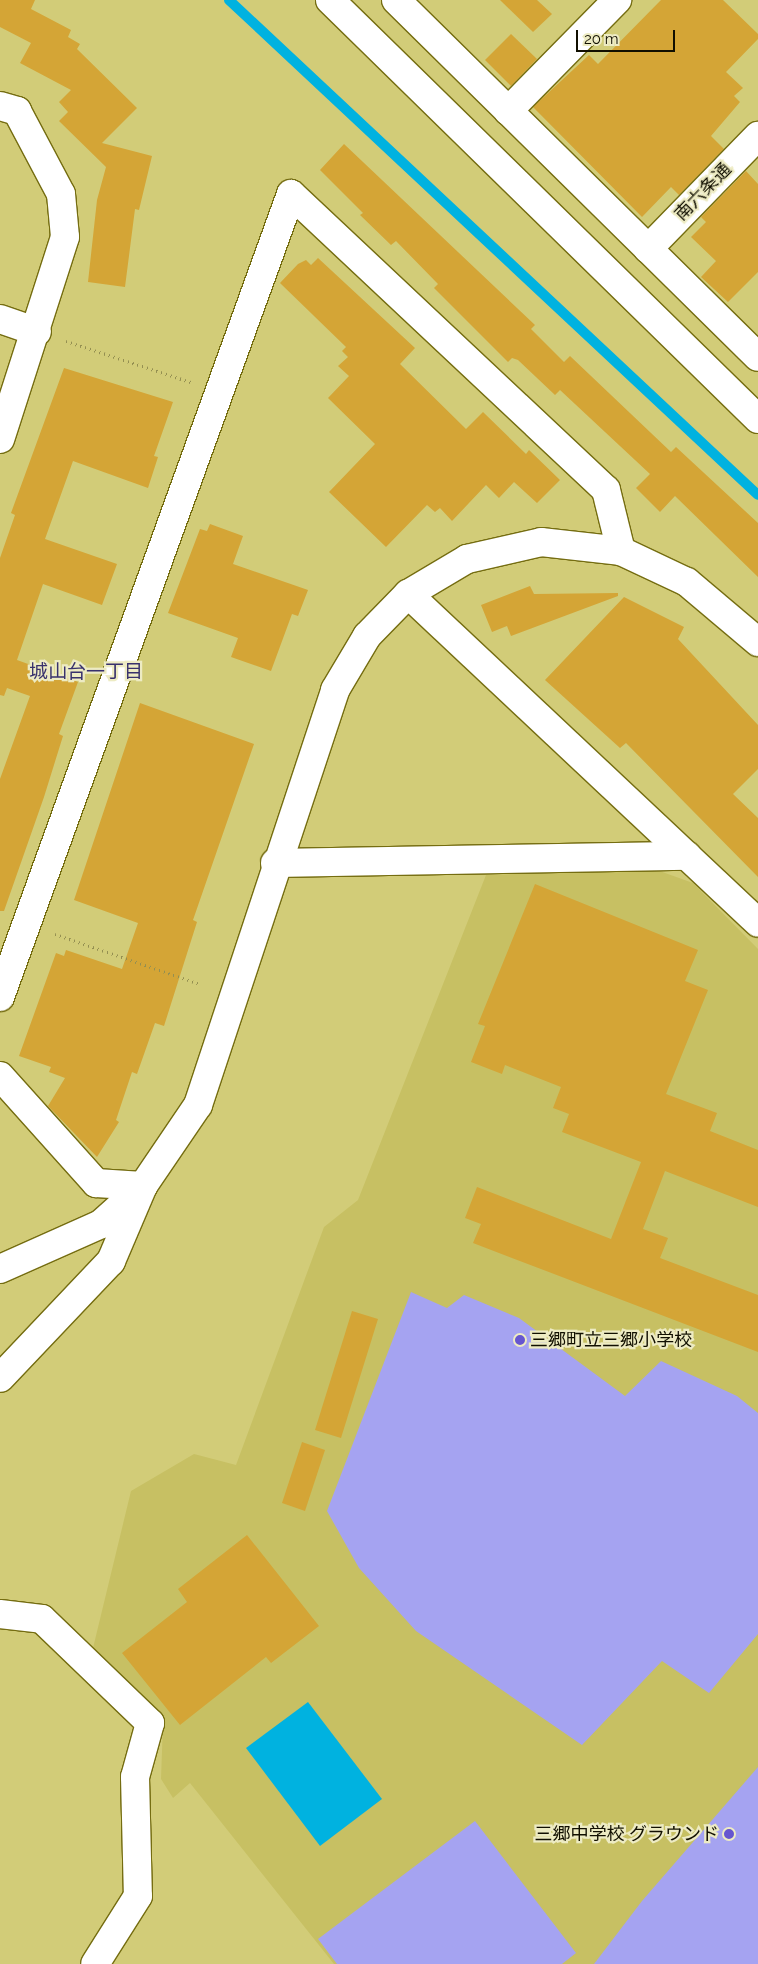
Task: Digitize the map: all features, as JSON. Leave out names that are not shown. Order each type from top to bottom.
[{"type":"street","points":[[330,0],[758,420]]},
{"type":"street","points":[[396,0],[758,357]]},
{"type":"street","points":[[508,111],[616,0]]},
{"type":"street","points":[[0,106],[17,111],[61,194],[65,237],[37,332],[0,439]]},
{"type":"street","name":"南六条通","points":[[648,249],[758,136]]},
{"type":"street","points":[[0,997],[291,194],[606,490],[621,551]]},
{"type":"street","points":[[0,320],[37,332]]},
{"type":"street","points":[[0,1378],[111,1260],[143,1186],[198,1105],[275,863],[335,690],[367,636],[408,594],[467,559],[541,542],[621,551],[687,582],[758,642]]},
{"type":"street","points":[[408,594],[758,923]]},
{"type":"street","points":[[275,863],[687,856]]},
{"type":"street","points":[[0,1076],[96,1183],[143,1186]]},
{"type":"street","points":[[0,1269],[101,1224],[143,1186]]},
{"type":"street","points":[[0,1614],[42,1619],[150,1723],[135,1778],[138,1896],[94,1964]]},
{"type":"path","points":[[37,332],[220,391]]},
{"type":"path","points":[[27,924],[200,984]]},
{"type":"shaded area","name":"三郷町立三郷小学校","points":[[654,869],[693,883],[758,949],[758,1964],[334,1964],[190,1783],[173,1798],[161,1779],[163,1723],[93,1648],[131,1491],[194,1454],[236,1465],[324,1227],[358,1200],[486,875]]},
{"type":"shaded area","points":[[411,1292],[447,1308],[464,1295],[519,1318],[625,1396],[661,1361],[737,1396],[758,1413],[758,1634],[709,1693],[662,1661],[582,1745],[416,1631],[359,1568],[327,1511]]},
{"type":"shaded area","name":"三郷中学校 グラウンド","points":[[758,1767],[758,1964],[594,1964],[642,1901]]},
{"type":"shaded area","points":[[475,1821],[576,1953],[562,1964],[337,1964],[318,1939]]},
{"type":"water","points":[[308,1702],[382,1799],[320,1846],[246,1748]]},
{"type":"building","points":[[0,0],[35,0],[31,9],[71,30],[68,37],[80,44],[77,49],[137,108],[102,143],[152,156],[139,210],[135,209],[125,287],[88,282],[97,200],[106,167],[59,121],[68,112],[59,102],[71,90],[20,63],[31,43],[0,27]]},
{"type":"building","points":[[500,0],[537,0],[552,14],[533,32]]},
{"type":"building","points":[[661,0],[723,0],[758,34],[758,39],[726,72],[743,88],[734,96],[740,102],[711,136],[724,149],[679,195],[671,187],[642,217],[533,107],[589,55],[598,64]]},
{"type":"building","points":[[511,34],[537,59],[511,86],[485,60]]},
{"type":"building","points":[[344,144],[535,325],[531,329],[564,362],[570,356],[671,452],[676,447],[758,523],[758,577],[675,496],[660,512],[636,488],[650,474],[560,390],[555,395],[518,360],[512,358],[508,362],[434,288],[438,284],[396,241],[391,245],[360,215],[363,213],[320,170]]},
{"type":"building","points":[[746,171],[758,184],[758,272],[728,302],[701,277],[716,261],[691,237],[706,222],[701,217]]},
{"type":"building","points":[[318,258],[415,348],[400,364],[466,429],[483,412],[526,454],[529,450],[560,480],[537,503],[514,482],[499,498],[486,485],[452,521],[440,508],[435,512],[427,505],[386,547],[329,492],[375,444],[328,398],[349,376],[338,366],[348,357],[342,351],[346,347],[280,283],[298,264],[306,260],[311,265]]},
{"type":"building","points":[[64,368],[173,402],[154,456],[158,457],[148,488],[73,461],[45,539],[117,564],[102,605],[43,584],[17,660],[78,682],[59,734],[63,736],[44,797],[4,911],[0,911],[0,779],[30,696],[7,688],[4,696],[0,695],[0,558],[15,515],[11,513]]},
{"type":"building","points":[[210,524],[243,536],[233,564],[308,590],[298,616],[292,614],[271,671],[231,657],[238,638],[168,613],[200,529],[207,531]]},
{"type":"building","points":[[530,586],[534,594],[618,593],[618,596],[511,636],[507,626],[492,632],[481,605]]},
{"type":"building","points":[[624,597],[684,627],[678,639],[758,725],[758,769],[733,794],[758,818],[758,877],[626,743],[620,748],[545,680]]},
{"type":"building","points":[[140,703],[254,744],[193,920],[197,922],[164,1026],[155,1023],[137,1074],[132,1072],[116,1120],[119,1122],[97,1157],[48,1106],[65,1078],[49,1072],[51,1067],[19,1056],[56,953],[64,956],[66,950],[122,969],[138,923],[74,900]]},
{"type":"building","points":[[535,884],[698,950],[685,981],[708,990],[666,1094],[717,1113],[710,1131],[758,1150],[758,1207],[665,1171],[643,1229],[668,1238],[660,1258],[758,1295],[758,1352],[473,1243],[481,1224],[465,1218],[477,1187],[611,1239],[641,1162],[562,1132],[569,1114],[553,1108],[561,1087],[505,1065],[502,1074],[471,1062],[485,1026],[478,1024]]},
{"type":"building","points":[[352,1311],[378,1319],[341,1438],[315,1430]]},
{"type":"building","points":[[302,1442],[325,1450],[305,1511],[282,1503]]},
{"type":"building","points":[[247,1535],[319,1626],[271,1663],[266,1657],[180,1725],[122,1653],[187,1602],[178,1589]]},
{"type":"waterway","points":[[229,0],[758,495]]},
{"type":"place","name":"三郷町立三郷小学校","points":[[520,1340]]},
{"type":"place","name":"三郷中学校 グラウンド","points":[[729,1834]]},
{"type":"district","name":"城山台一丁目","points":[[86,672]]}]
